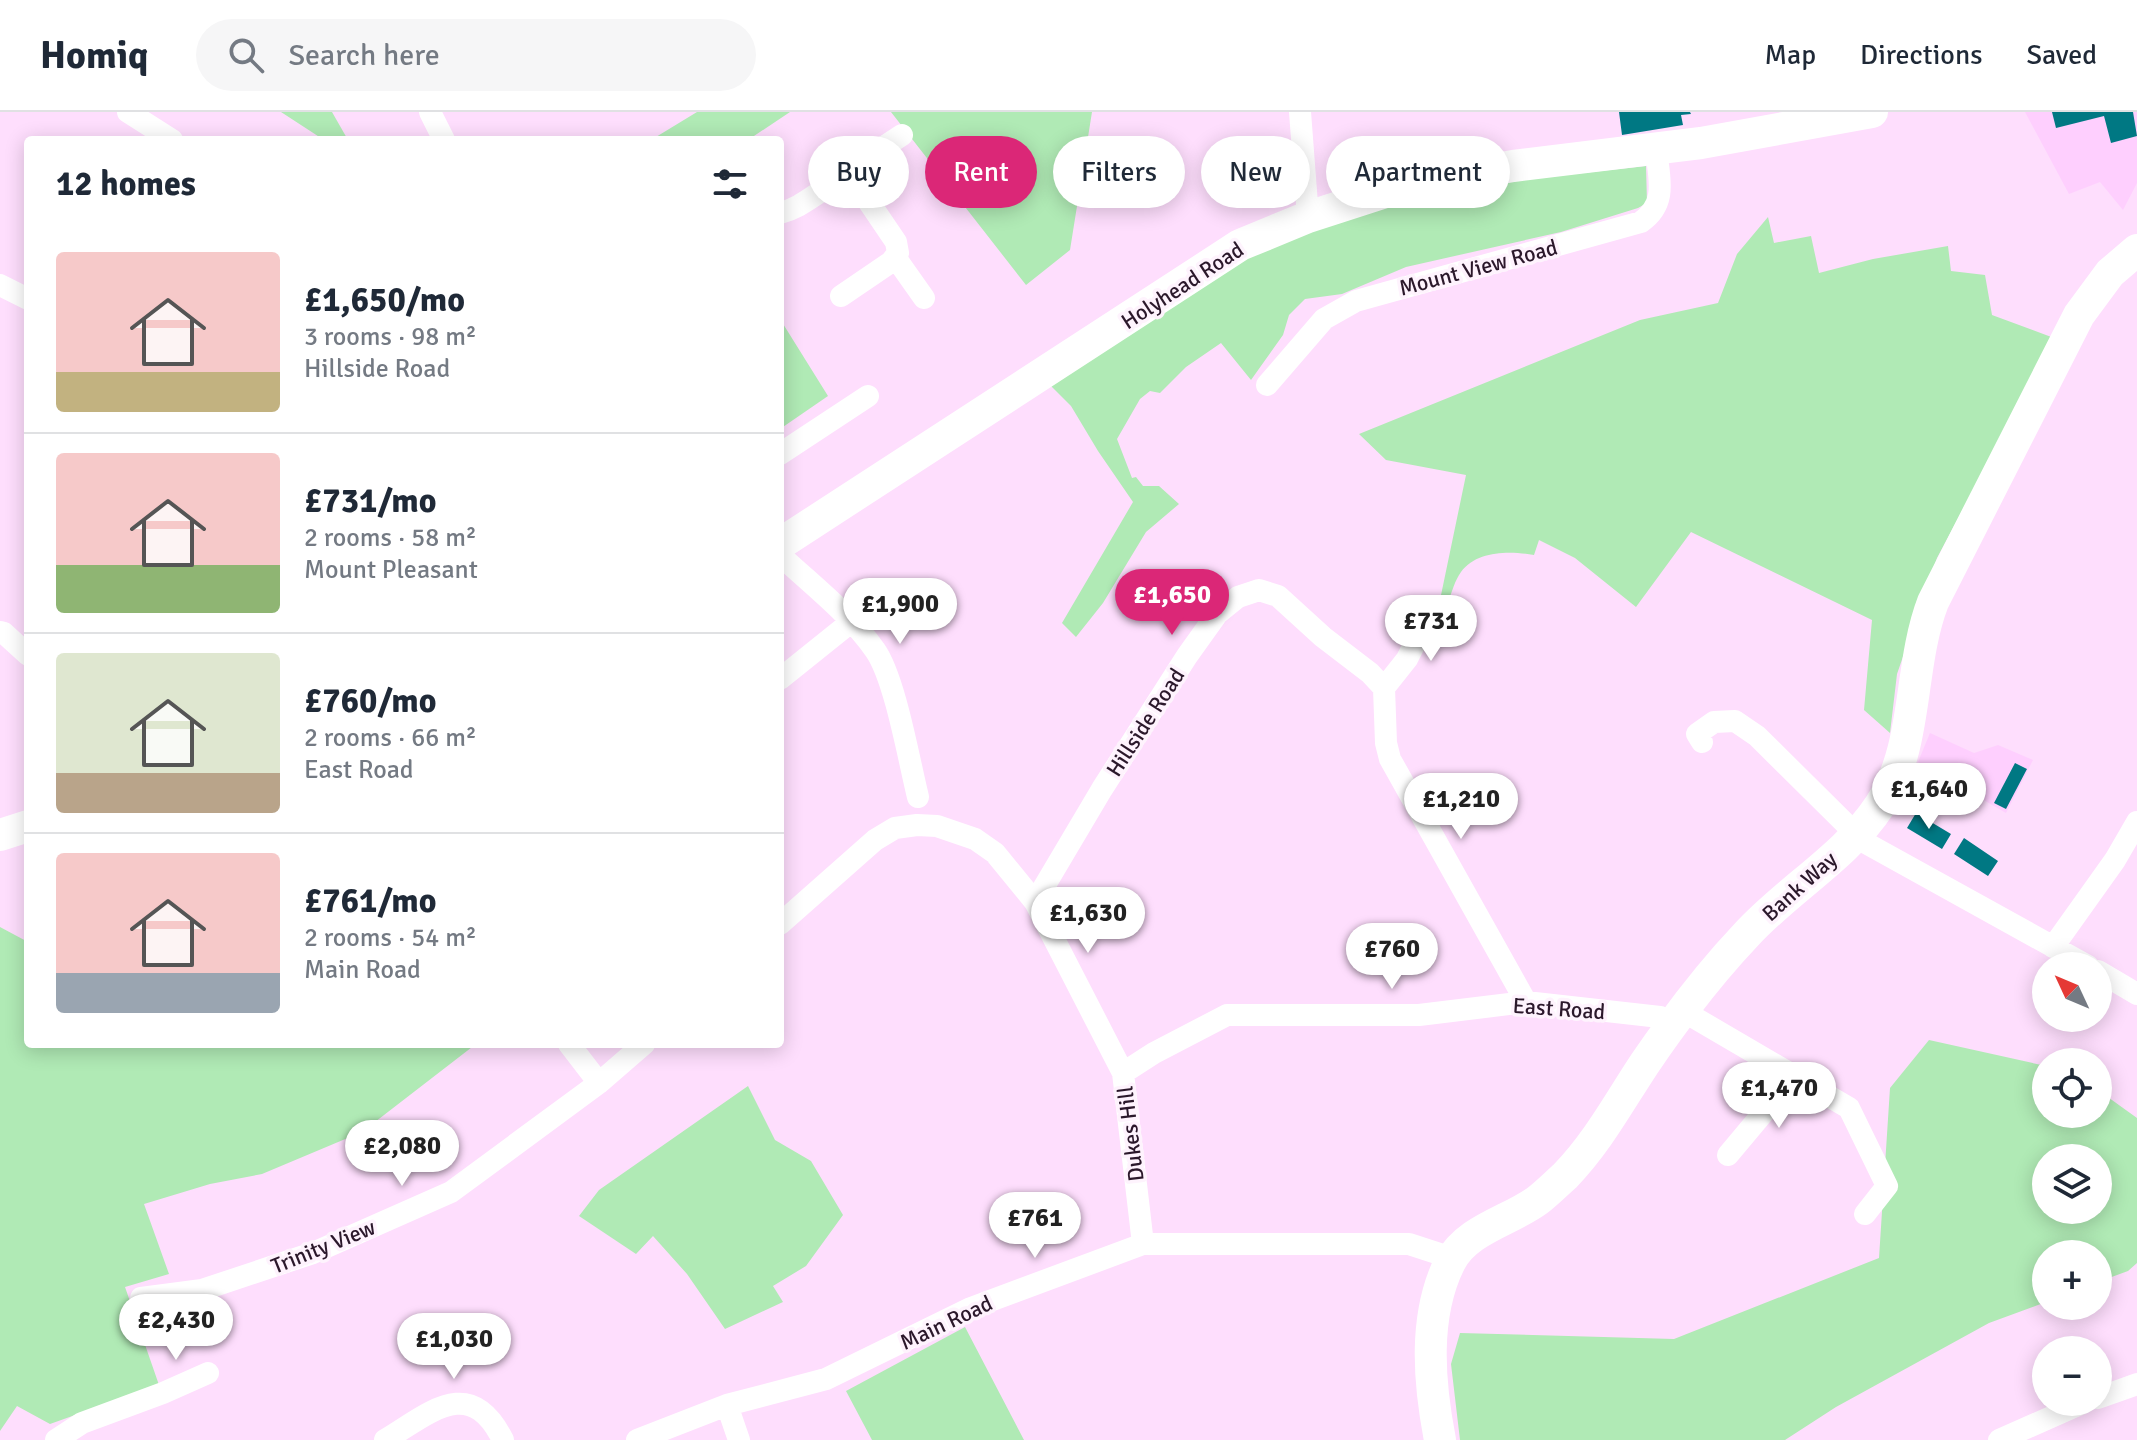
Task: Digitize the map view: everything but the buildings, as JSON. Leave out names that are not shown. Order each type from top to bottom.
[{"type":"street","points":[[128,112],[166,136]]},
{"type":"street","points":[[430,112],[442,136]]},
{"type":"street","points":[[1300,112],[1308,217]]},
{"type":"street","name":"Holyhead Road","points":[[784,541],[1240,245],[1308,217],[1407,185],[1513,166],[1656,149],[1872,112]]},
{"type":"street","name":"Mount View Road","points":[[1267,385],[1310,318],[1324,319],[1356,301],[1641,222],[1655,213],[1660,199],[1656,149]]},
{"type":"street","points":[[784,212],[796,210],[808,201]]},
{"type":"street","points":[[841,296],[898,253],[896,242],[873,208]]},
{"type":"street","name":"Bank Way","points":[[1440,1440],[1432,1378],[1433,1318],[1439,1288],[1452,1258],[1476,1234],[1537,1201],[1566,1175],[1601,1135],[1677,1018],[1746,934],[1856,836],[1894,783],[1902,758],[1923,628],[1933,602],[2079,315],[2110,273],[2137,250]]},
{"type":"street","points":[[895,257],[924,298]]},
{"type":"street","points":[[0,285],[24,297]]},
{"type":"street","points":[[784,451],[868,396]]},
{"type":"street","points":[[784,559],[851,622],[877,652],[918,797]]},
{"type":"street","name":"Hillside Road","points":[[1035,902],[1187,656],[1217,614],[1238,597],[1259,590],[1278,596],[1384,688]]},
{"type":"street","points":[[1433,607],[1407,659],[1384,688],[1386,743],[1390,759],[1526,1002]]},
{"type":"street","points":[[784,676],[851,622]]},
{"type":"street","points":[[0,632],[24,652]]},
{"type":"street","points":[[1702,742],[1697,734],[1714,722],[1735,721],[1757,736],[1856,836],[2062,952]]},
{"type":"street","points":[[2053,947],[2115,860],[2137,822]]},
{"type":"street","name":"Dukes Hill","points":[[784,920],[875,840],[895,828],[917,825],[956,831],[995,853],[1035,902],[1123,1073],[1143,1244]]},
{"type":"street","points":[[0,835],[24,827]]},
{"type":"street","points":[[2112,979],[2137,994]]},
{"type":"street","name":"East Road","points":[[1123,1073],[1227,1015],[1419,1015],[1526,1002],[1677,1018],[1795,1075],[1849,1108],[1887,1186],[1865,1214]]},
{"type":"street","points":[[572,1048],[599,1083]]},
{"type":"street","name":"Trinity View","points":[[141,1298],[202,1290],[313,1253],[451,1192],[599,1083],[639,1048]]},
{"type":"street","points":[[1728,1155],[1795,1075]]},
{"type":"street","name":"Main Road","points":[[637,1440],[727,1405],[826,1379],[971,1308],[1143,1244],[1409,1244],[1452,1258]]},
{"type":"street","points":[[56,1440],[82,1423],[208,1373]]},
{"type":"street","points":[[2112,1393],[2137,1384]]},
{"type":"street","points":[[380,1435],[440,1407],[459,1404],[475,1405],[487,1414],[503,1440]]},
{"type":"street","points":[[727,1405],[739,1440]]},
{"type":"street","points":[[1999,1440],[2053,1416]]},
{"type":"shaded area","points":[[2025,112],[2137,112],[2137,183],[2123,210],[2100,182],[2069,194]]},
{"type":"shaded area","points":[[1930,733],[1974,753],[1998,745],[2033,760],[2006,813],[1918,762]]},
{"type":"green space","points":[[281,112],[332,112],[346,136],[318,136]]},
{"type":"green space","points":[[697,112],[790,112],[754,136],[658,136]]},
{"type":"green space","points":[[891,112],[1092,112],[1088,136],[1053,136],[1053,208],[1077,208],[1070,250],[1026,285],[966,208],[1037,208],[1037,136],[925,136],[925,156]]},
{"type":"green space","points":[[1646,166],[1647,203],[1561,232],[1406,267],[1342,294],[1305,299],[1289,315],[1283,335],[1251,380],[1221,343],[1186,367],[1160,393],[1150,391],[1140,399],[1117,439],[1132,478],[1136,477],[1143,486],[1159,486],[1179,504],[1146,532],[1103,603],[1076,637],[1062,623],[1133,502],[1071,406],[1050,385],[1275,238],[1384,208],[1510,208],[1510,181]]},
{"type":"green space","points":[[1768,217],[1774,243],[1811,236],[1819,273],[1873,259],[1948,246],[1951,271],[1985,275],[1992,315],[2054,338],[1937,558],[1897,674],[1890,733],[1864,710],[1872,620],[1691,532],[1636,607],[1575,558],[1539,540],[1534,555],[1505,553],[1476,560],[1459,575],[1448,602],[1440,600],[1466,475],[1386,460],[1359,434],[1640,320],[1718,303],[1737,254]]},
{"type":"green space","points":[[784,325],[828,396],[784,426]]},
{"type":"green space","points":[[0,927],[24,940],[24,1048],[471,1048],[362,1132],[262,1174],[210,1184],[144,1204],[169,1274],[125,1287],[159,1385],[50,1424],[17,1406],[0,1431]]},
{"type":"green space","points":[[1929,1040],[2032,1063],[2032,1128],[2112,1128],[2112,1100],[2137,1118],[2137,1263],[2128,1271],[2112,1277],[2112,1240],[2032,1240],[2032,1307],[1989,1323],[1836,1407],[1785,1440],[1460,1440],[1451,1364],[1460,1333],[1674,1339],[1879,1258],[1890,1088]]},
{"type":"green space","points":[[748,1086],[775,1140],[811,1161],[843,1215],[806,1266],[773,1286],[783,1302],[725,1329],[687,1274],[653,1236],[636,1254],[579,1216],[599,1190]]},
{"type":"green space","points":[[965,1327],[1024,1440],[872,1440],[846,1391]]}]
